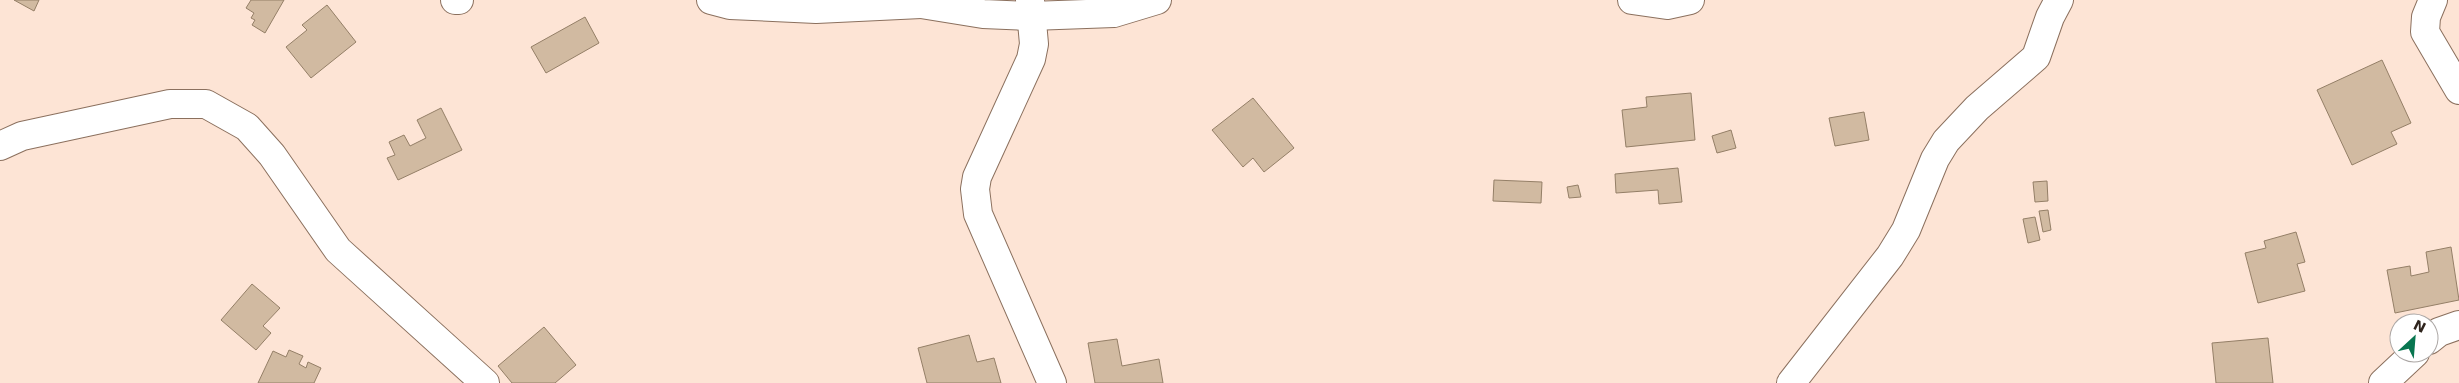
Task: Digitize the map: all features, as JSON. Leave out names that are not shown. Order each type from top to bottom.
[{"type":"street","points":[[711,0],[730,5],[816,9],[926,2],[983,14],[1031,8],[1114,12],[1157,0]]},
{"type":"street","points":[[1632,0],[1667,5],[1690,0]]},
{"type":"street","points":[[1790,383],[1890,256],[1906,230],[1935,159],[1946,141],[1977,108],[2036,57],[2050,17],[2059,0]]},
{"type":"street","points":[[2432,0],[2426,17],[2425,32],[2459,90]]},
{"type":"street","points":[[1031,8],[1034,44],[1031,59],[977,177],[975,189],[978,214],[1052,383]]},
{"type":"street","points":[[0,146],[22,136],[170,104],[206,104],[247,127],[272,155],[338,250],[485,383]]},
{"type":"street","points":[[2439,332],[2459,325]]},
{"type":"street","points":[[2383,383],[2404,363]]},
{"type":"building","points":[[14,0],[39,0],[34,11]]},
{"type":"building","points":[[251,0],[284,0],[265,33],[252,25],[255,20],[251,18],[254,13],[246,8]]},
{"type":"building","points":[[327,5],[356,42],[311,78],[286,47],[307,30],[302,25]]},
{"type":"building","points":[[585,17],[599,43],[546,73],[531,47]]},
{"type":"building","points":[[2382,60],[2411,123],[2391,132],[2397,144],[2352,165],[2317,90]]},
{"type":"building","points":[[1691,93],[1695,140],[1626,147],[1622,110],[1647,107],[1646,97]]},
{"type":"building","points":[[1253,98],[1294,148],[1264,172],[1253,158],[1243,167],[1212,130]]},
{"type":"building","points":[[441,108],[462,150],[398,180],[387,158],[395,155],[389,142],[404,135],[410,146],[426,138],[417,120]]},
{"type":"building","points":[[1864,112],[1869,140],[1835,146],[1829,118]]},
{"type":"building","points":[[1731,130],[1736,148],[1717,153],[1712,136]]},
{"type":"building","points":[[1678,168],[1682,202],[1659,204],[1658,190],[1616,193],[1615,174]]},
{"type":"building","points":[[1494,180],[1542,182],[1541,203],[1493,201]]},
{"type":"building","points":[[2047,181],[2048,201],[2035,202],[2033,182]]},
{"type":"building","points":[[1578,185],[1581,197],[1569,198],[1567,187]]},
{"type":"building","points":[[2048,210],[2051,230],[2043,232],[2039,211]]},
{"type":"building","points":[[2035,217],[2040,240],[2028,243],[2023,219]]},
{"type":"building","points":[[2296,232],[2305,262],[2297,264],[2305,291],[2258,303],[2245,253],[2266,248],[2264,241]]},
{"type":"building","points":[[2451,247],[2459,300],[2395,313],[2387,270],[2410,266],[2411,276],[2429,272],[2426,252]]},
{"type":"building","points":[[252,284],[280,308],[263,326],[271,333],[256,350],[221,320]]},
{"type":"building","points":[[544,327],[576,365],[555,383],[512,383],[498,366]]},
{"type":"building","points":[[969,335],[977,362],[994,358],[1001,383],[927,383],[918,348]]},
{"type":"building","points":[[2268,338],[2273,383],[2216,383],[2212,343]]},
{"type":"building","points":[[1117,339],[1122,366],[1159,359],[1163,383],[1095,383],[1088,343]]},
{"type":"building","points":[[289,350],[303,356],[299,364],[306,368],[308,362],[321,368],[314,383],[258,383],[273,351],[286,357]]}]
